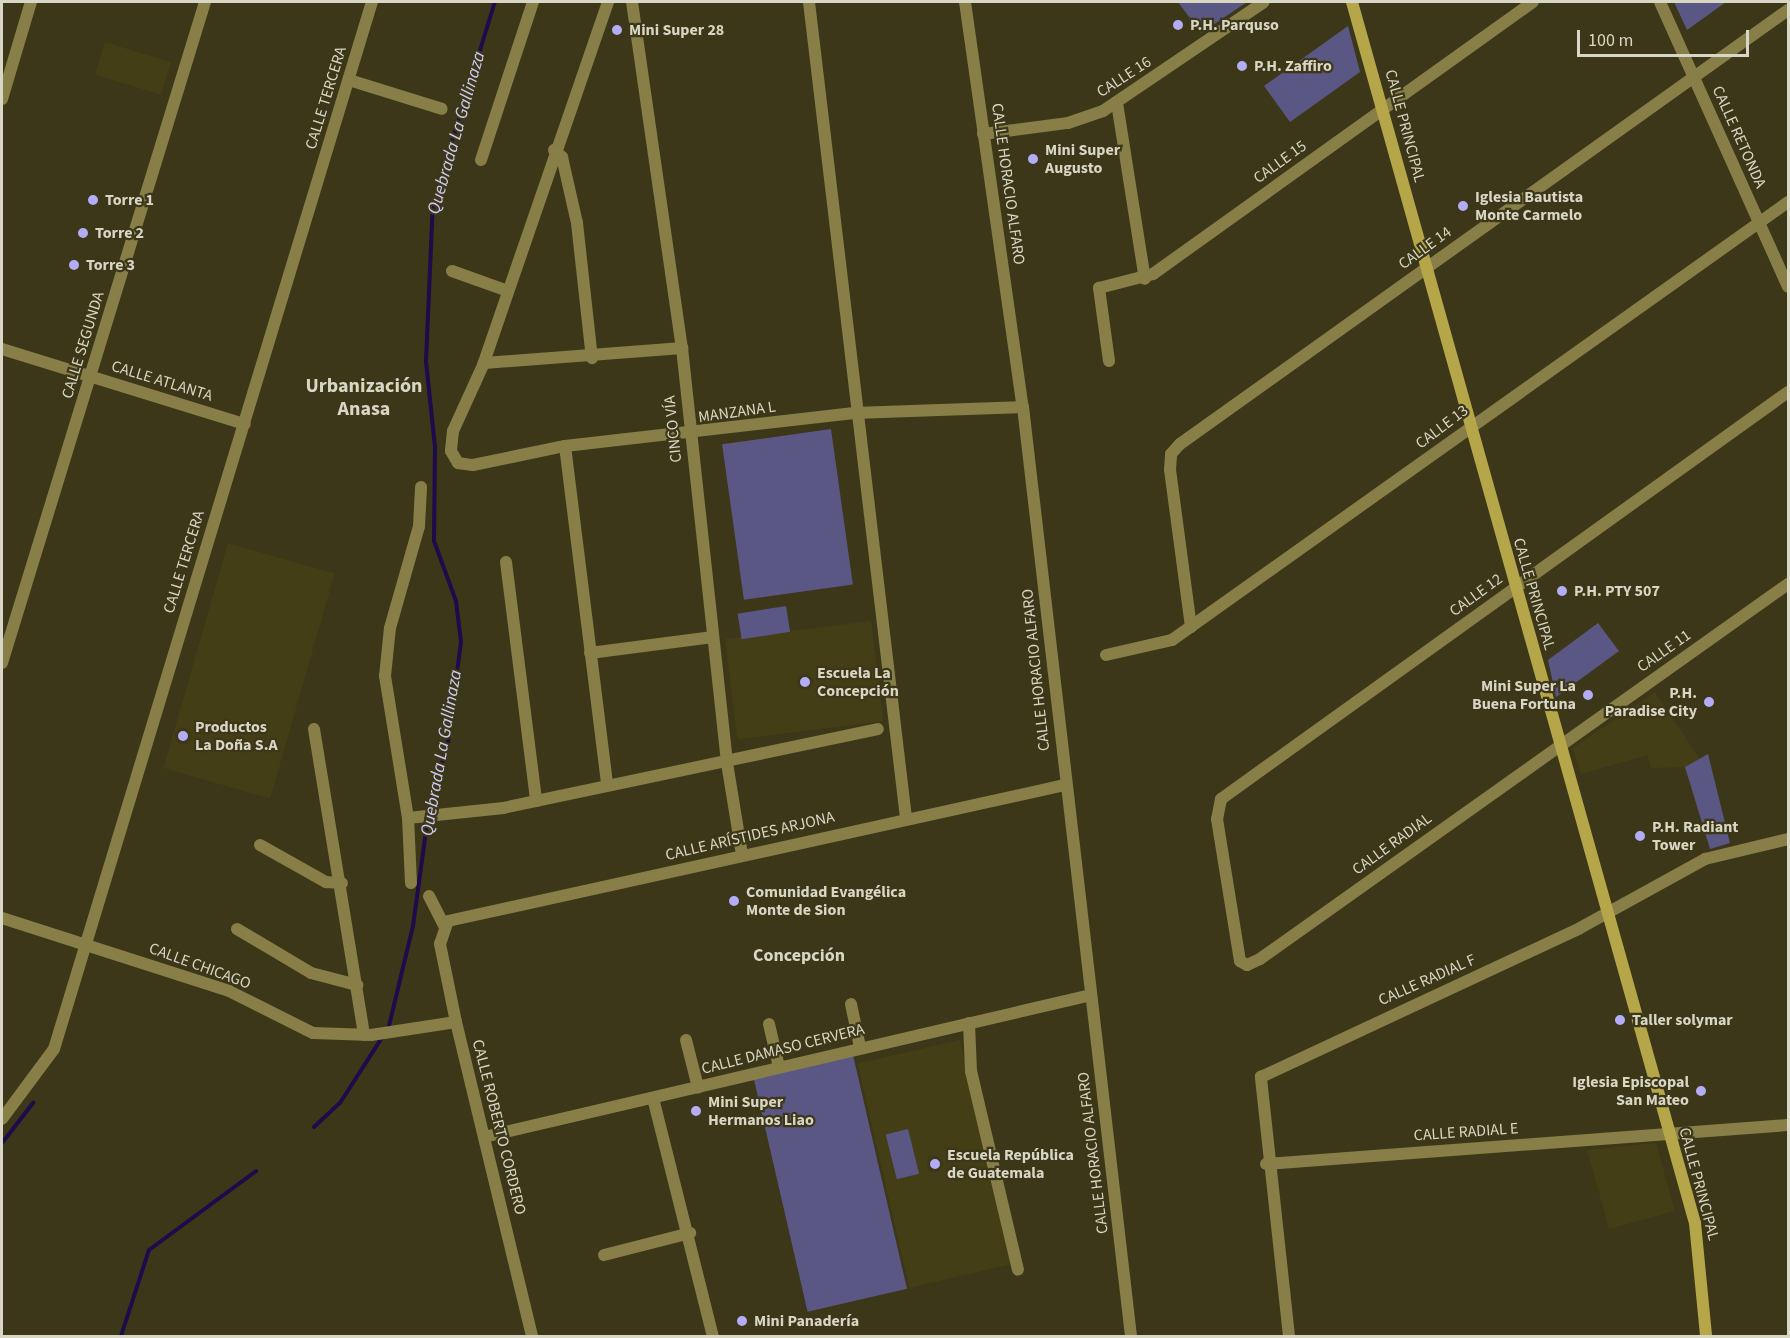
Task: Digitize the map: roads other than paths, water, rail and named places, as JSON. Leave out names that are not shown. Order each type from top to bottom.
[{"type":"street","points":[[2,99],[31,2]]},
{"type":"street","name":"CALLE SEGUNDA","points":[[2,663],[205,2]]},
{"type":"street","name":"CALLE TERCERA","points":[[2,1119],[54,1049],[372,2]]},
{"type":"street","points":[[481,160],[533,2]]},
{"type":"street","points":[[608,2],[554,150],[484,363],[592,358],[682,348]]},
{"type":"street","name":"CINCO VÍA","points":[[632,2],[682,348],[727,763],[742,855]]},
{"type":"street","points":[[809,2],[853,413],[906,818]]},
{"type":"street","name":"CALLE HORACIO ALFARO","points":[[965,2],[1023,407],[1065,785],[1131,1336]]},
{"type":"street","name":"CALLE 16","points":[[983,134],[1068,123],[1117,103],[1264,2]]},
{"type":"street","name":"CALLE PRINCIPAL","points":[[1352,2],[1669,1133],[1700,1254],[1706,1336]]},
{"type":"street","name":"CALLE 15","points":[[1109,362],[1099,288],[1145,279],[1533,2]]},
{"type":"street","name":"CALLE RETONDA","points":[[1660,2],[1788,287]]},
{"type":"street","name":"CALLE 14","points":[[1191,627],[1171,454],[1426,267],[1788,10]]},
{"type":"street","points":[[349,80],[442,109]]},
{"type":"street","points":[[1117,103],[1145,279]]},
{"type":"street","points":[[554,150],[562,157],[577,223],[592,358]]},
{"type":"street","name":"CALLE 13","points":[[1106,655],[1162,645],[1191,627],[1470,425],[1788,202]]},
{"type":"street","points":[[452,271],[508,291]]},
{"type":"street","name":"CALLE ATLANTA","points":[[2,349],[245,424]]},
{"type":"street","name":"MANZANA L","points":[[484,363],[453,430],[451,451],[458,463],[473,465],[565,446],[690,436],[853,413],[1023,407]]},
{"type":"street","name":"CALLE 12","points":[[1244,965],[1237,955],[1217,807],[1229,792],[1788,392]]},
{"type":"street","points":[[565,446],[607,785]]},
{"type":"street","points":[[411,884],[414,818],[385,676],[390,628],[419,525],[421,487]]},
{"type":"street","points":[[506,561],[536,801]]},
{"type":"street","name":"CALLE 11","points":[[1559,745],[1788,584]]},
{"type":"street","points":[[590,653],[713,637]]},
{"type":"street","points":[[314,729],[342,883],[357,985],[368,1035]]},
{"type":"street","points":[[414,818],[536,801],[607,785],[727,763],[878,729]]},
{"type":"street","name":"CALLE RADIAL","points":[[1244,965],[1260,959],[1559,745]]},
{"type":"street","name":"CALLE ARÍSTIDES ARJONA","points":[[444,926],[460,916],[1065,785]]},
{"type":"street","name":"CALLE RADIAL F","points":[[1266,1164],[1261,1077],[1606,912],[1704,859],[1788,839]]},
{"type":"street","points":[[260,845],[326,882],[342,883]]},
{"type":"street","points":[[429,896],[444,926]]},
{"type":"street","name":"CALLE CHICAGO","points":[[2,918],[229,991],[313,1033],[368,1035],[456,1022]]},
{"type":"street","name":"CALLE ROBERTO CORDERO","points":[[444,926],[440,944],[456,1022],[532,1336]]},
{"type":"street","points":[[237,929],[311,973],[357,985]]},
{"type":"street","name":"CALLE DAMASO CERVERA","points":[[484,1137],[860,1047],[1091,995]]},
{"type":"street","points":[[851,1004],[860,1047]]},
{"type":"street","points":[[969,1023],[971,1071],[1018,1270]]},
{"type":"street","points":[[769,1024],[779,1067]]},
{"type":"street","points":[[686,1040],[698,1087]]},
{"type":"street","points":[[653,1098],[690,1233],[713,1336]]},
{"type":"street","name":"CALLE RADIAL E","points":[[1266,1164],[1788,1125]]},
{"type":"street","points":[[1266,1164],[1289,1336]]},
{"type":"street","points":[[604,1255],[690,1233]]},
{"type":"waterway","name":"Quebrada La Gallinaza","points":[[388,1030],[413,926],[430,802],[448,743],[461,642],[456,601],[434,541],[435,447],[426,361],[433,203],[495,2]]},
{"type":"waterway","name":"Quebrada La Gallinaza","points":[[314,1127],[340,1103],[383,1036]]},
{"type":"waterway","points":[[2,1143],[33,1103]]},
{"type":"waterway","name":"Quebrada La Gallinaza","points":[[121,1336],[149,1250],[256,1171]]},
{"type":"place","name":"P.H. Parquso","points":[[1178,25]]},
{"type":"place","name":"Mini Super 28","points":[[617,30]]},
{"type":"place","name":"P.H. Zaffiro","points":[[1242,66]]},
{"type":"place","name":"Mini Super Augusto","points":[[1033,159]]},
{"type":"place","name":"Torre 1","points":[[93,200]]},
{"type":"place","name":"Iglesia Bautista Monte Carmelo","points":[[1463,206]]},
{"type":"place","name":"Torre 2","points":[[83,233]]},
{"type":"place","name":"Torre 3","points":[[74,265]]},
{"type":"place","name":"P.H. PTY 507","points":[[1562,591]]},
{"type":"place","name":"Escuela La Concepción","points":[[805,682]]},
{"type":"place","name":"Mini Super La Buena Fortuna","points":[[1588,695]]},
{"type":"place","name":"P.H. Paradise City","points":[[1709,702]]},
{"type":"place","name":"Productos La Doña S.A","points":[[183,736]]},
{"type":"place","name":"P.H. Radiant Tower","points":[[1640,836]]},
{"type":"place","name":"Comunidad Evangélica Monte de Sion","points":[[734,901]]},
{"type":"place","name":"Taller solymar","points":[[1620,1020]]},
{"type":"place","name":"Iglesia Episcopal San Mateo","points":[[1701,1091]]},
{"type":"place","name":"Mini Super Hermanos Liao","points":[[696,1111]]},
{"type":"place","name":"Escuela República de Guatemala","points":[[935,1164]]},
{"type":"place","name":"Mini Panadería","points":[[742,1321]]},
{"type":"district","name":"Urbanización Anasa","points":[[364,398]]},
{"type":"district","name":"Concepción","points":[[799,956]]}]
